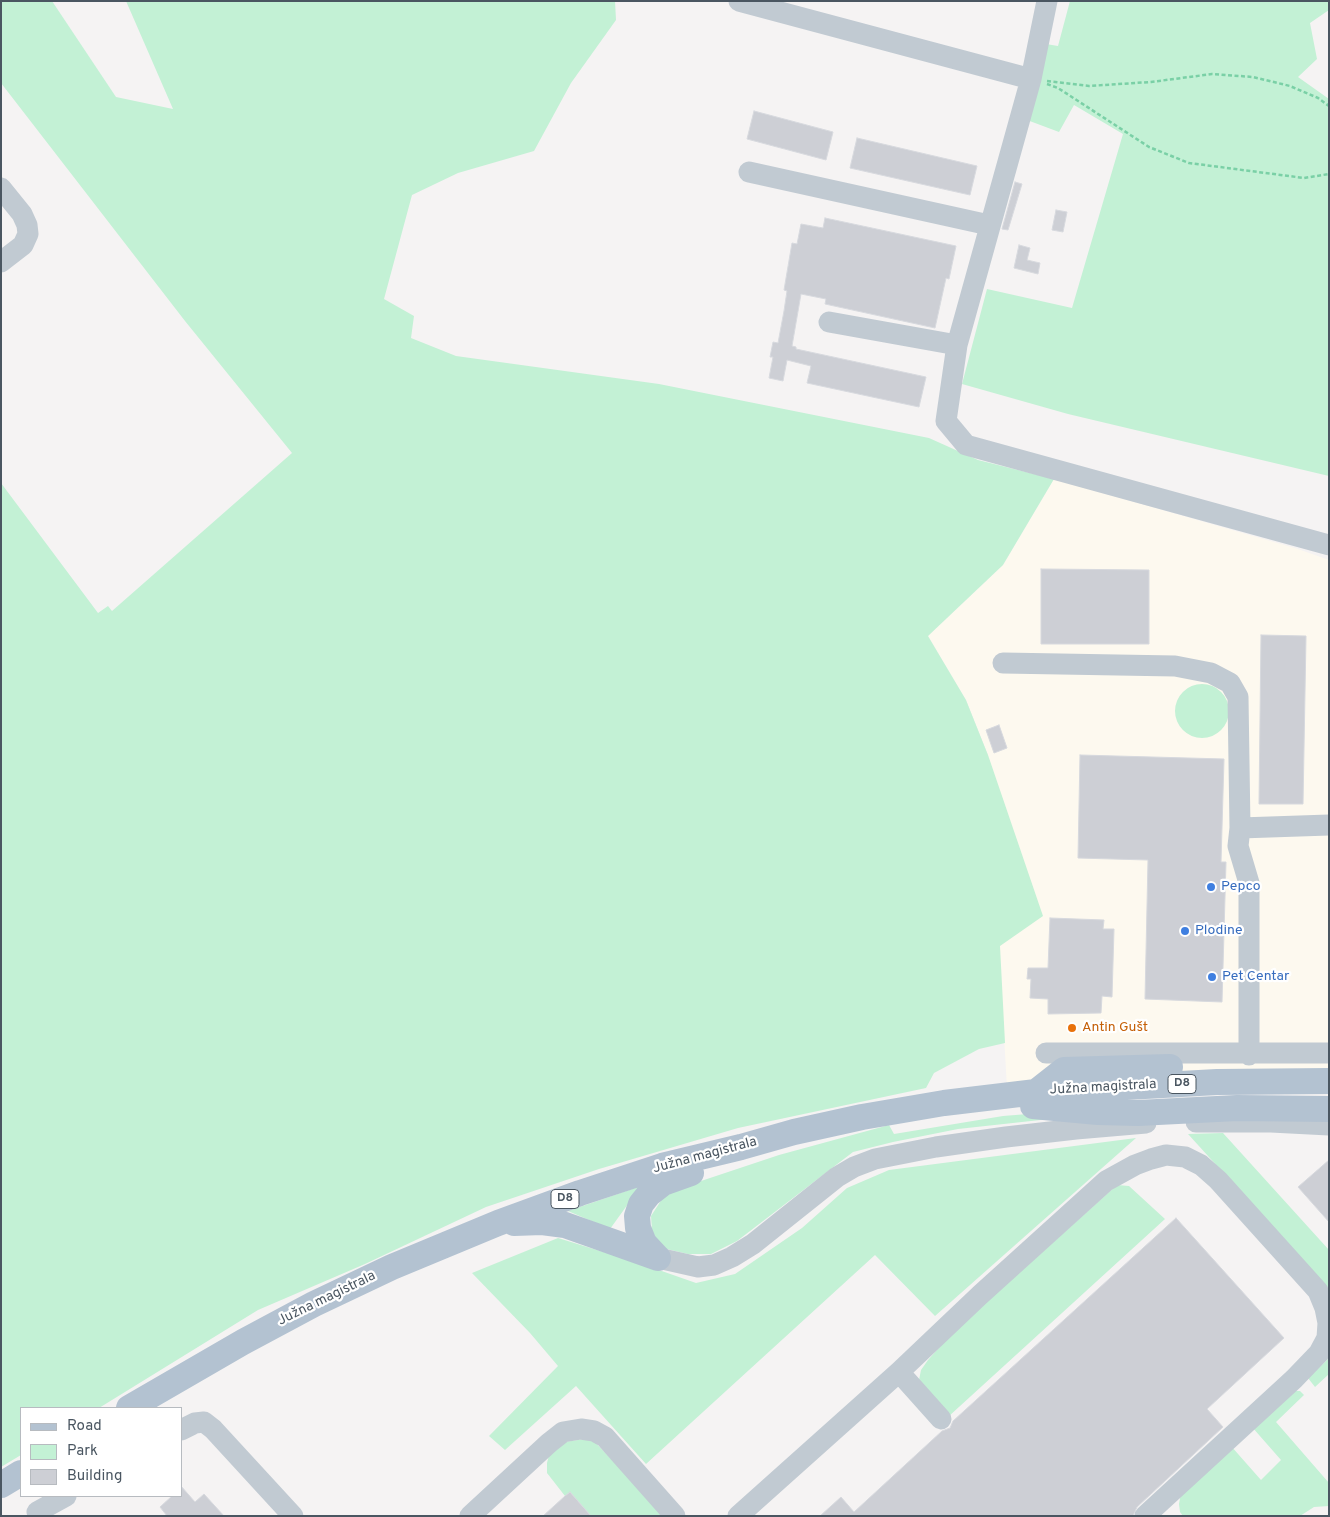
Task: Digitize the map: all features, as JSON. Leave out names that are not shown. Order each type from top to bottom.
[{"type":"main road","points":[[1036,1092],[1064,1070],[1329,1064]]},
{"type":"main road","name":"Južna magistrala","points":[[131,1407],[190,1371],[314,1304],[392,1267],[498,1223],[662,1166],[794,1132],[862,1117],[955,1102],[1036,1092],[1217,1082],[1329,1082]]},
{"type":"main road","points":[[955,1102],[988,1102],[1098,1112],[1138,1113],[1237,1108],[1329,1109]]},
{"type":"main road","points":[[658,1258],[644,1243],[638,1228],[637,1216],[641,1204],[648,1194],[663,1183],[714,1164],[741,1147]]},
{"type":"main road","points":[[498,1223],[542,1222],[565,1225],[658,1258]]},
{"type":"main road","points":[[1,1485],[20,1474]]},
{"type":"street","points":[[739,1],[1031,78]]},
{"type":"street","points":[[1047,1],[1031,78],[957,345],[946,421],[966,445],[1329,545]]},
{"type":"street","points":[[749,172],[989,224]]},
{"type":"street","points":[[1,188],[22,214],[28,234],[23,244],[1,262]]},
{"type":"street","points":[[829,322],[957,345]]},
{"type":"street","points":[[1003,663],[1175,666],[1211,674],[1230,683],[1238,697],[1240,828],[1238,846],[1249,883],[1249,1054]]},
{"type":"street","points":[[1240,828],[1329,825]]},
{"type":"street","points":[[1046,1053],[1329,1053]]},
{"type":"street","points":[[658,1258],[698,1267],[714,1265],[732,1258],[753,1244],[837,1177],[854,1167],[875,1159],[902,1153],[1067,1130],[1158,1122],[1271,1122],[1329,1125]]},
{"type":"street","points":[[738,1516],[899,1372],[1106,1181],[1135,1164],[1166,1155],[1185,1157],[1201,1165],[1218,1180],[1318,1291],[1325,1308],[1328,1323],[1327,1338],[1319,1353],[1167,1508],[1145,1516]]},
{"type":"street","points":[[899,1372],[941,1418]]},
{"type":"street","points":[[182,1429],[194,1423],[204,1422],[213,1429],[293,1516]]},
{"type":"street","points":[[470,1516],[549,1442],[563,1432],[581,1429],[594,1431],[605,1437],[675,1516]]},
{"type":"street","points":[[36,1514],[64,1497]]},
{"type":"path","points":[[1031,78],[1089,86],[1151,82],[1212,74],[1253,77],[1290,86],[1318,98],[1329,106]]},
{"type":"path","points":[[1031,78],[1058,88],[1150,147],[1189,163],[1304,178],[1329,174]]},
{"type":"shaded area","points":[[1054,479],[1295,548],[1329,560],[1329,1073],[1007,1088],[988,755],[966,700],[928,636],[1003,565]]},
{"type":"green space","points":[[1,1],[52,1],[116,97],[173,109],[126,1],[615,1],[616,20],[571,83],[534,151],[458,173],[412,195],[384,299],[414,316],[411,338],[456,356],[659,384],[929,438],[978,460],[1054,479],[1003,565],[928,636],[966,700],[988,755],[1043,916],[1000,946],[1005,1043],[979,1049],[934,1073],[926,1088],[738,1128],[599,1169],[486,1207],[365,1264],[258,1310],[101,1407],[20,1407],[20,1456],[1,1467],[1,483],[98,613],[108,606],[112,611],[292,453],[185,321],[1,83]]},
{"type":"green space","points":[[1070,1],[1329,1],[1329,10],[1310,23],[1317,59],[1298,77],[1329,99],[1329,476],[1068,414],[962,384],[987,289],[1072,308],[1123,134],[1074,105],[1059,132],[1027,120],[1046,44],[1058,46]]},
{"type":"green space","points":[[1202,684],[1221,692],[1229,711],[1221,730],[1202,738],[1183,730],[1175,711],[1183,692]]},
{"type":"green space","points":[[1065,1111],[1095,1114],[958,1129],[853,1152],[737,1241],[711,1254],[688,1254],[662,1248],[652,1230],[651,1216],[662,1199],[674,1190],[779,1155],[889,1125],[894,1134],[1003,1116]]},
{"type":"green space","points":[[1223,1133],[1329,1250],[1329,1289],[1188,1134]]},
{"type":"green space","points":[[1136,1138],[935,1316],[875,1255],[646,1464],[576,1386],[505,1450],[489,1436],[558,1366],[530,1333],[472,1273],[558,1238],[696,1283],[735,1274],[802,1228],[847,1188],[889,1170]]},
{"type":"green space","points":[[1117,1185],[1129,1186],[1165,1219],[948,1417],[919,1380],[921,1370],[928,1360],[954,1331]]},
{"type":"green space","points":[[641,1186],[610,1229],[568,1211]]},
{"type":"green space","points":[[1329,1358],[1329,1374],[1315,1387],[1308,1378]]},
{"type":"green space","points":[[1293,1391],[1300,1391],[1304,1395],[1276,1422],[1329,1483],[1329,1506],[1314,1507],[1300,1516],[1183,1516],[1180,1512],[1179,1504],[1181,1493],[1231,1446],[1261,1480],[1281,1460],[1252,1427]]},
{"type":"green space","points":[[591,1438],[666,1516],[591,1516],[570,1492],[565,1496],[547,1473],[549,1455],[558,1443]]},
{"type":"building","points":[[754,111],[833,132],[826,160],[747,139]]},
{"type":"building","points":[[857,138],[977,166],[970,195],[850,168]]},
{"type":"building","points":[[1015,182],[1022,184],[1008,230],[1002,229]]},
{"type":"building","points":[[1056,210],[1067,212],[1063,232],[1052,230]]},
{"type":"building","points":[[825,218],[956,246],[949,279],[946,278],[935,328],[825,304],[826,299],[801,294],[792,346],[796,347],[796,349],[926,377],[919,407],[807,383],[811,366],[787,360],[783,381],[769,378],[773,357],[770,357],[773,342],[778,343],[784,311],[787,291],[784,290],[792,243],[797,244],[801,224],[823,228]]},
{"type":"building","points":[[1019,245],[1030,248],[1027,260],[1040,263],[1038,274],[1014,268]]},
{"type":"building","points":[[1041,569],[1149,570],[1149,644],[1041,644]]},
{"type":"building","points":[[1261,635],[1306,636],[1303,804],[1259,804]]},
{"type":"building","points":[[999,725],[1007,748],[994,753],[986,730]]},
{"type":"building","points":[[1080,755],[1224,759],[1221,862],[1226,862],[1222,1002],[1145,999],[1148,860],[1078,858]]},
{"type":"building","points":[[1050,918],[1104,920],[1103,929],[1114,929],[1112,997],[1102,996],[1101,1013],[1048,1014],[1048,999],[1030,998],[1031,979],[1027,979],[1028,968],[1048,968]]},
{"type":"building","points":[[1329,1160],[1329,1222],[1298,1187]]},
{"type":"building","points":[[1176,1218],[1284,1338],[1207,1409],[1223,1427],[1137,1507],[1133,1516],[820,1516],[841,1497],[854,1512],[942,1431],[950,1428],[953,1421]]},
{"type":"building","points":[[182,1487],[195,1502],[204,1494],[224,1516],[167,1516],[160,1507],[171,1497],[182,1497]]},
{"type":"building","points":[[570,1492],[591,1516],[543,1516],[565,1496]]},
{"type":"place","name":"Pepco","points":[[1211,887]]},
{"type":"place","name":"Plodine","points":[[1185,931]]},
{"type":"place","name":"Pet Centar","points":[[1212,977]]},
{"type":"place","name":"Antin Gušt","points":[[1072,1028]]}]
